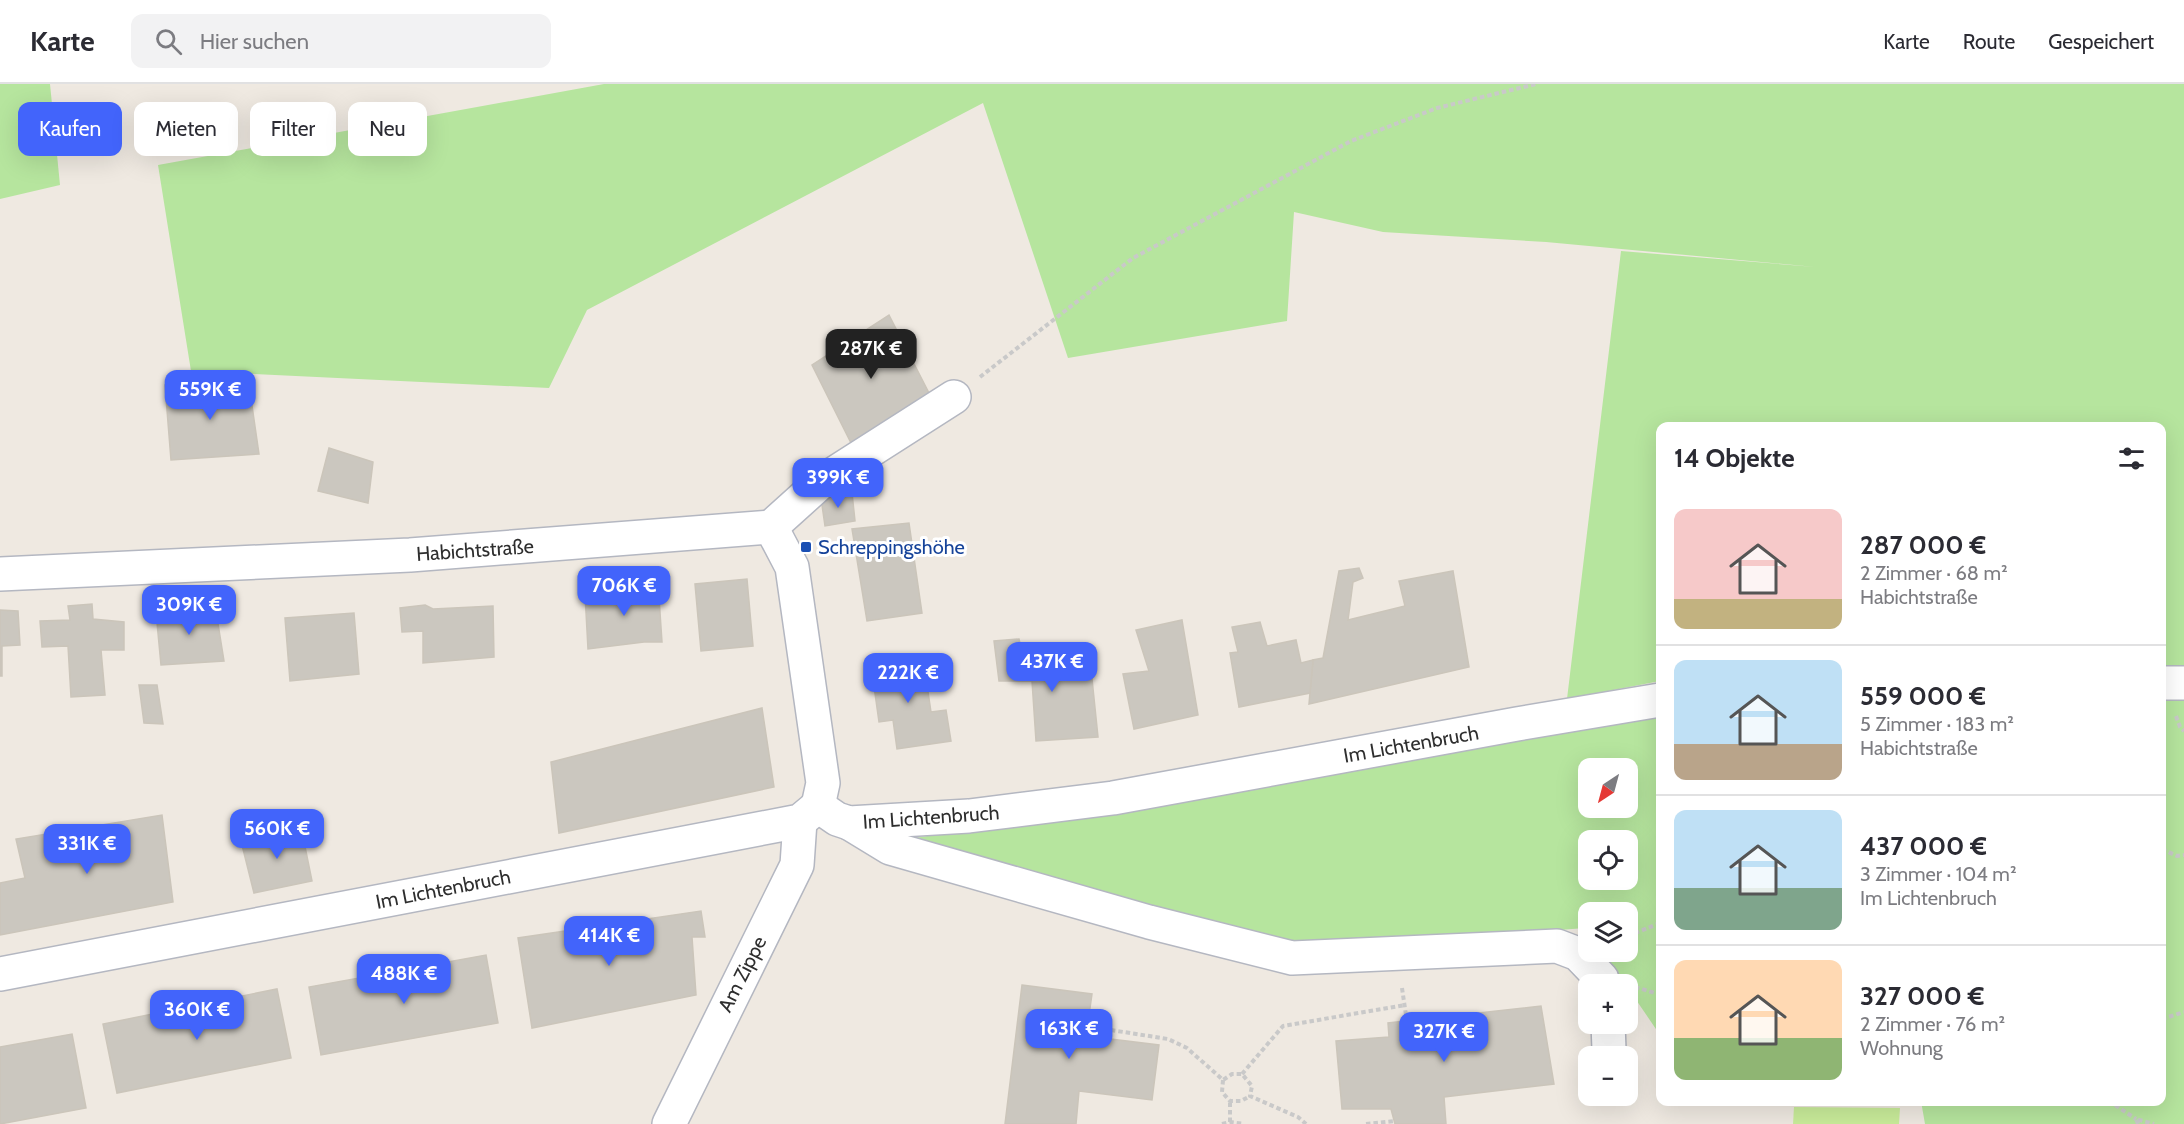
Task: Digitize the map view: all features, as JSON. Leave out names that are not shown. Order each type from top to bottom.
[{"type":"street","points":[[809,814],[823,783],[792,567],[771,527],[821,482],[954,398]]},
{"type":"street","name":"Habichtstraße","points":[[0,574],[410,555],[771,527]]},
{"type":"street","points":[[2166,683],[2184,683]]},
{"type":"street","name":"Im Lichtenbruch","points":[[0,974],[809,814],[849,823],[969,816],[1113,798],[1656,701]]},
{"type":"street","name":"Am Zippe","points":[[669,1124],[797,865],[809,814]]},
{"type":"street","points":[[849,823],[890,848],[1149,922],[1292,958],[1557,946],[1578,954],[1597,974]]},
{"type":"path","points":[[954,398],[1133,258],[1154,246],[1351,141],[1437,108],[1536,84]]},
{"type":"path","points":[[2166,851],[2177,856],[2184,855]]},
{"type":"path","points":[[1638,932],[1656,925]]},
{"type":"path","points":[[1638,989],[1656,993]]},
{"type":"path","points":[[1223,1080],[1232,1074],[1242,1074],[1283,1026],[1405,1005]]},
{"type":"path","points":[[2166,1018],[2184,1012]]},
{"type":"path","points":[[1095,1037],[1098,1028],[1168,1039],[1187,1048],[1223,1080]]},
{"type":"path","points":[[1230,1101],[1241,1101],[1250,1096],[1252,1086],[1242,1074]]},
{"type":"path","points":[[1223,1080],[1222,1092],[1230,1101],[1230,1122]]},
{"type":"path","points":[[1250,1096],[1298,1117],[1306,1124]]},
{"type":"path","points":[[2116,1106],[2137,1121],[2154,1124]]},
{"type":"path","points":[[1366,1124],[1395,1121]]},
{"type":"path","points":[[1222,1124],[1230,1122],[1244,1124]]},
{"type":"green space","points":[[0,84],[50,84],[52,102],[18,102],[18,156],[57,156],[60,185],[0,199]]},
{"type":"green space","points":[[604,84],[2184,84],[2184,667],[2166,667],[2166,422],[1656,422],[1656,682],[1567,699],[1621,251],[1815,267],[1546,242],[1383,232],[1294,212],[1287,321],[1068,358],[983,103],[587,310],[549,388],[191,371],[158,165],[208,156],[238,156],[238,150],[250,148],[250,156],[336,156],[336,133],[348,130],[348,156],[427,156],[427,116]]},
{"type":"green space","points":[[2166,697],[2184,697],[2184,1124],[1925,1124],[1922,1106],[2166,1106]]},
{"type":"green space","points":[[1656,715],[1656,1029],[1638,1003],[1638,974],[1618,974],[1609,962],[1638,962],[1638,902],[1578,902],[1578,929],[1375,944],[1293,947],[895,841],[1298,779]]},
{"type":"green space","points":[[1794,1107],[1900,1108],[1899,1124],[1793,1124]]},
{"type":"building","points":[[889,315],[931,397],[852,445],[812,365]]},
{"type":"building","points":[[165,385],[249,385],[259,454],[171,460]]},
{"type":"building","points":[[329,448],[373,462],[368,503],[318,491]]},
{"type":"building","points":[[852,493],[855,521],[825,526],[821,498]]},
{"type":"building","points":[[909,523],[922,613],[867,621],[852,529]]},
{"type":"building","points":[[1359,568],[1363,578],[1353,582],[1348,620],[1405,606],[1399,581],[1453,571],[1469,667],[1309,704],[1313,660],[1323,658],[1339,571]]},
{"type":"building","points":[[747,579],[753,646],[701,651],[695,584]]},
{"type":"building","points":[[658,583],[662,642],[588,649],[585,594]]},
{"type":"building","points":[[92,604],[93,619],[124,622],[124,650],[101,650],[105,695],[71,697],[68,646],[42,647],[40,621],[70,620],[68,606]]},
{"type":"building","points":[[215,605],[224,661],[161,665],[156,612]]},
{"type":"building","points":[[425,605],[433,609],[493,606],[494,657],[423,663],[423,631],[402,632],[400,608]]},
{"type":"building","points":[[0,610],[18,611],[20,645],[2,646],[2,676],[0,676]]},
{"type":"building","points":[[354,613],[359,674],[290,681],[285,618]]},
{"type":"building","points":[[1182,620],[1198,715],[1134,729],[1123,674],[1149,671],[1136,630]]},
{"type":"building","points":[[1260,622],[1267,646],[1296,640],[1301,663],[1313,660],[1310,693],[1239,707],[1230,653],[1238,652],[1232,627]]},
{"type":"building","points":[[1019,639],[1024,662],[1069,661],[1070,671],[1091,669],[1098,737],[1036,741],[1032,681],[999,681],[994,641]]},
{"type":"building","points":[[923,658],[931,712],[946,710],[951,741],[897,749],[893,720],[879,722],[871,665]]},
{"type":"building","points":[[139,685],[157,685],[163,724],[144,723]]},
{"type":"building","points":[[762,708],[774,787],[559,833],[551,762]]},
{"type":"building","points":[[162,815],[173,902],[0,935],[0,883],[25,878],[16,839]]},
{"type":"building","points":[[301,827],[312,881],[254,893],[241,841]]},
{"type":"building","points":[[701,911],[705,937],[692,937],[696,995],[532,1028],[518,938]]},
{"type":"building","points":[[486,955],[498,1023],[321,1055],[309,987]]},
{"type":"building","points":[[1022,985],[1092,994],[1086,1036],[1159,1045],[1152,1100],[1079,1091],[1076,1124],[1005,1124]]},
{"type":"building","points":[[277,989],[291,1058],[117,1093],[103,1024]]},
{"type":"building","points":[[1541,1006],[1554,1084],[1444,1097],[1446,1124],[1395,1124],[1391,1109],[1342,1109],[1336,1041],[1389,1037],[1388,1023]]},
{"type":"building","points":[[72,1034],[86,1108],[0,1124],[0,1047]]},
{"type":"place","name":"Schreppingshöhe","points":[[806,547]]}]
